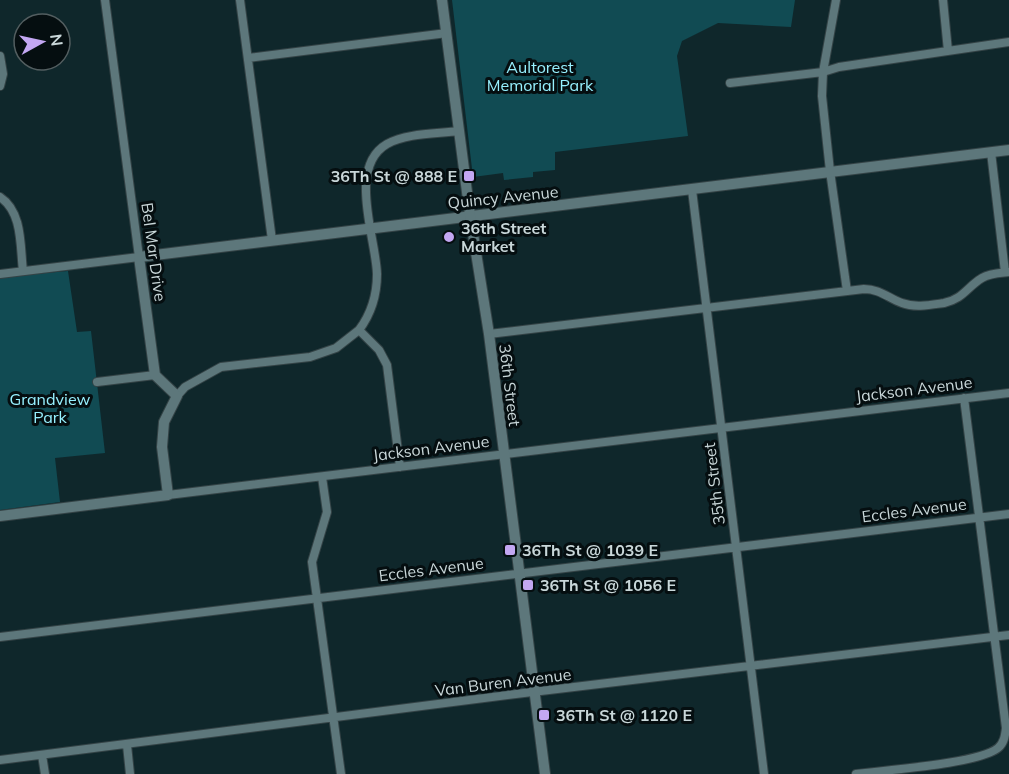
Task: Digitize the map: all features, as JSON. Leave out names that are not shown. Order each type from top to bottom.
[{"type":"street","name":"Bel Mar Drive","points":[[105,0],[155,375]]},
{"type":"street","points":[[240,0],[272,240]]},
{"type":"street","name":"36th Street","points":[[442,0],[470,215],[489,334],[545,774]]},
{"type":"street","points":[[836,0],[823,72],[822,96],[847,291]]},
{"type":"street","points":[[943,0],[948,51]]},
{"type":"street","points":[[248,58],[447,33]]},
{"type":"street","points":[[730,83],[823,72],[839,67],[1009,42]]},
{"type":"street","points":[[0,56],[3,74],[0,86]]},
{"type":"street","points":[[168,495],[162,447],[164,422],[177,396],[185,387],[221,368],[310,357],[336,348],[359,330],[370,311],[376,294],[377,274],[366,180],[371,163],[380,149],[392,142],[459,131]]},
{"type":"street","name":"Quincy Avenue","points":[[0,274],[1009,150]]},
{"type":"street","points":[[489,334],[847,291],[878,290],[902,303],[922,306],[952,301],[965,294],[982,278],[1007,272],[991,152]]},
{"type":"street","name":"35th Street","points":[[692,190],[764,774]]},
{"type":"street","points":[[0,197],[12,208],[16,217],[24,271]]},
{"type":"street","points":[[359,330],[379,350],[387,365],[400,467]]},
{"type":"street","points":[[97,382],[155,375],[177,396]]},
{"type":"street","name":"Jackson Avenue","points":[[0,516],[1009,393]]},
{"type":"street","points":[[856,774],[963,760],[977,757],[1003,743],[1006,728],[964,398]]},
{"type":"street","points":[[322,477],[327,512],[312,562],[341,774]]},
{"type":"street","name":"Eccles Avenue","points":[[0,637],[1009,513]]},
{"type":"street","name":"Van Buren Avenue","points":[[0,760],[534,692],[1009,635]]},
{"type":"street","points":[[127,745],[130,774]]},
{"type":"street","points":[[42,755],[45,774]]},
{"type":"green space","name":"Aultorest Memorial Park","points":[[452,0],[795,0],[791,27],[718,23],[682,41],[677,56],[688,136],[555,152],[555,170],[533,172],[533,177],[504,180],[503,173],[473,177]]},
{"type":"green space","name":"Grandview Park","points":[[68,271],[77,332],[91,331],[105,453],[55,458],[60,502],[0,510],[0,277]]},
{"type":"place","name":"36Th St @ 888 E","points":[[469,176]]},
{"type":"place","name":"36th Street Market","points":[[449,237]]},
{"type":"place","name":"36Th St @ 1039 E","points":[[510,550]]},
{"type":"place","name":"36Th St @ 1056 E","points":[[528,585]]},
{"type":"place","name":"36Th St @ 1120 E","points":[[544,715]]}]
